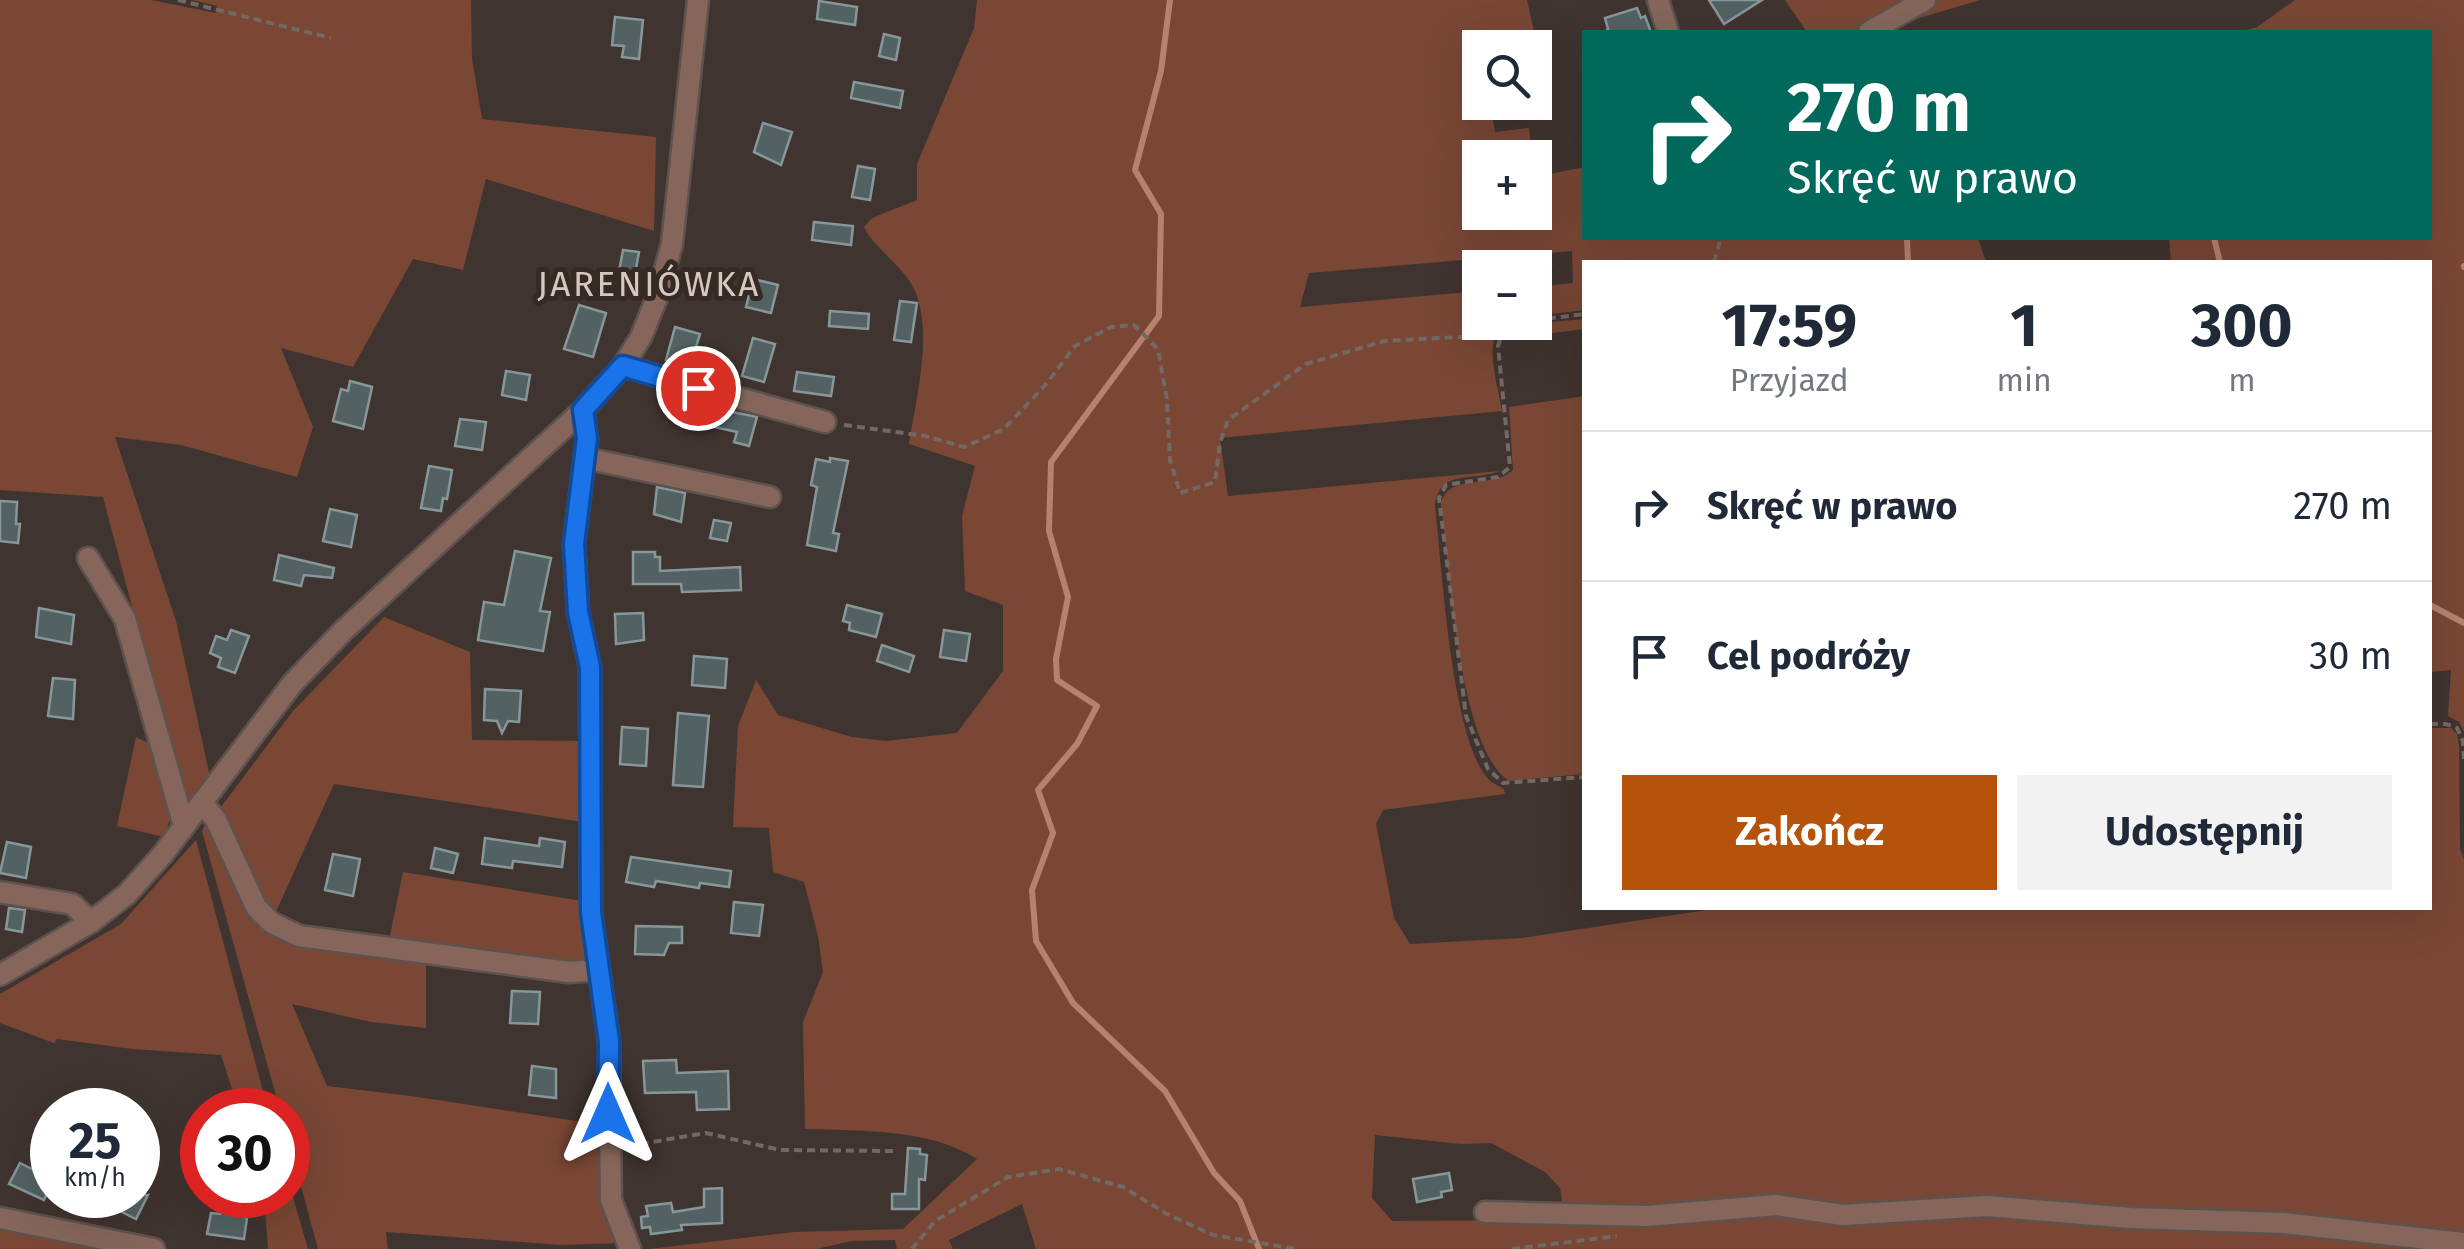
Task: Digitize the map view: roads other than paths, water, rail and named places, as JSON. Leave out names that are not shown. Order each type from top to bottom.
[{"type":"street","points":[[0,975],[91,922],[127,894],[292,684],[331,643],[583,410],[623,366],[641,337],[658,295],[672,244],[698,0]]},
{"type":"street","points":[[1658,0],[1667,30]]},
{"type":"street","points":[[1872,30],[1925,0]]},
{"type":"street","points":[[623,366],[825,422]]},
{"type":"street","points":[[583,410],[587,438],[574,544],[578,612],[590,667],[591,912],[609,1042],[608,1150],[612,1200],[630,1249]]},
{"type":"street","points":[[584,458],[770,497]]},
{"type":"street","points":[[88,558],[125,620],[184,826]]},
{"type":"street","points":[[202,802],[216,820],[256,908],[272,923],[299,936],[569,972],[599,970]]},
{"type":"street","points":[[0,892],[72,904],[91,922]]},
{"type":"street","points":[[1484,1212],[1647,1216],[1761,1204],[1842,1216],[1987,1206],[2132,1218],[2284,1223],[2464,1243]]},
{"type":"street","points":[[0,1218],[154,1249]]},
{"type":"waterway","points":[[1170,0],[1161,71],[1135,170],[1161,214],[1159,316],[1051,462],[1049,531],[1068,597],[1056,659],[1057,680],[1097,706],[1077,744],[1038,790],[1053,833],[1032,890],[1036,941],[1073,1003],[1165,1091],[1214,1173],[1240,1201],[1259,1249]]},
{"type":"waterway","points":[[1907,240],[1908,260]]},
{"type":"waterway","points":[[2214,240],[2220,260]]},
{"type":"waterway","points":[[2432,606],[2464,623]]},
{"type":"district","name":"JARENIÓWKA","points":[[649,284]]}]
